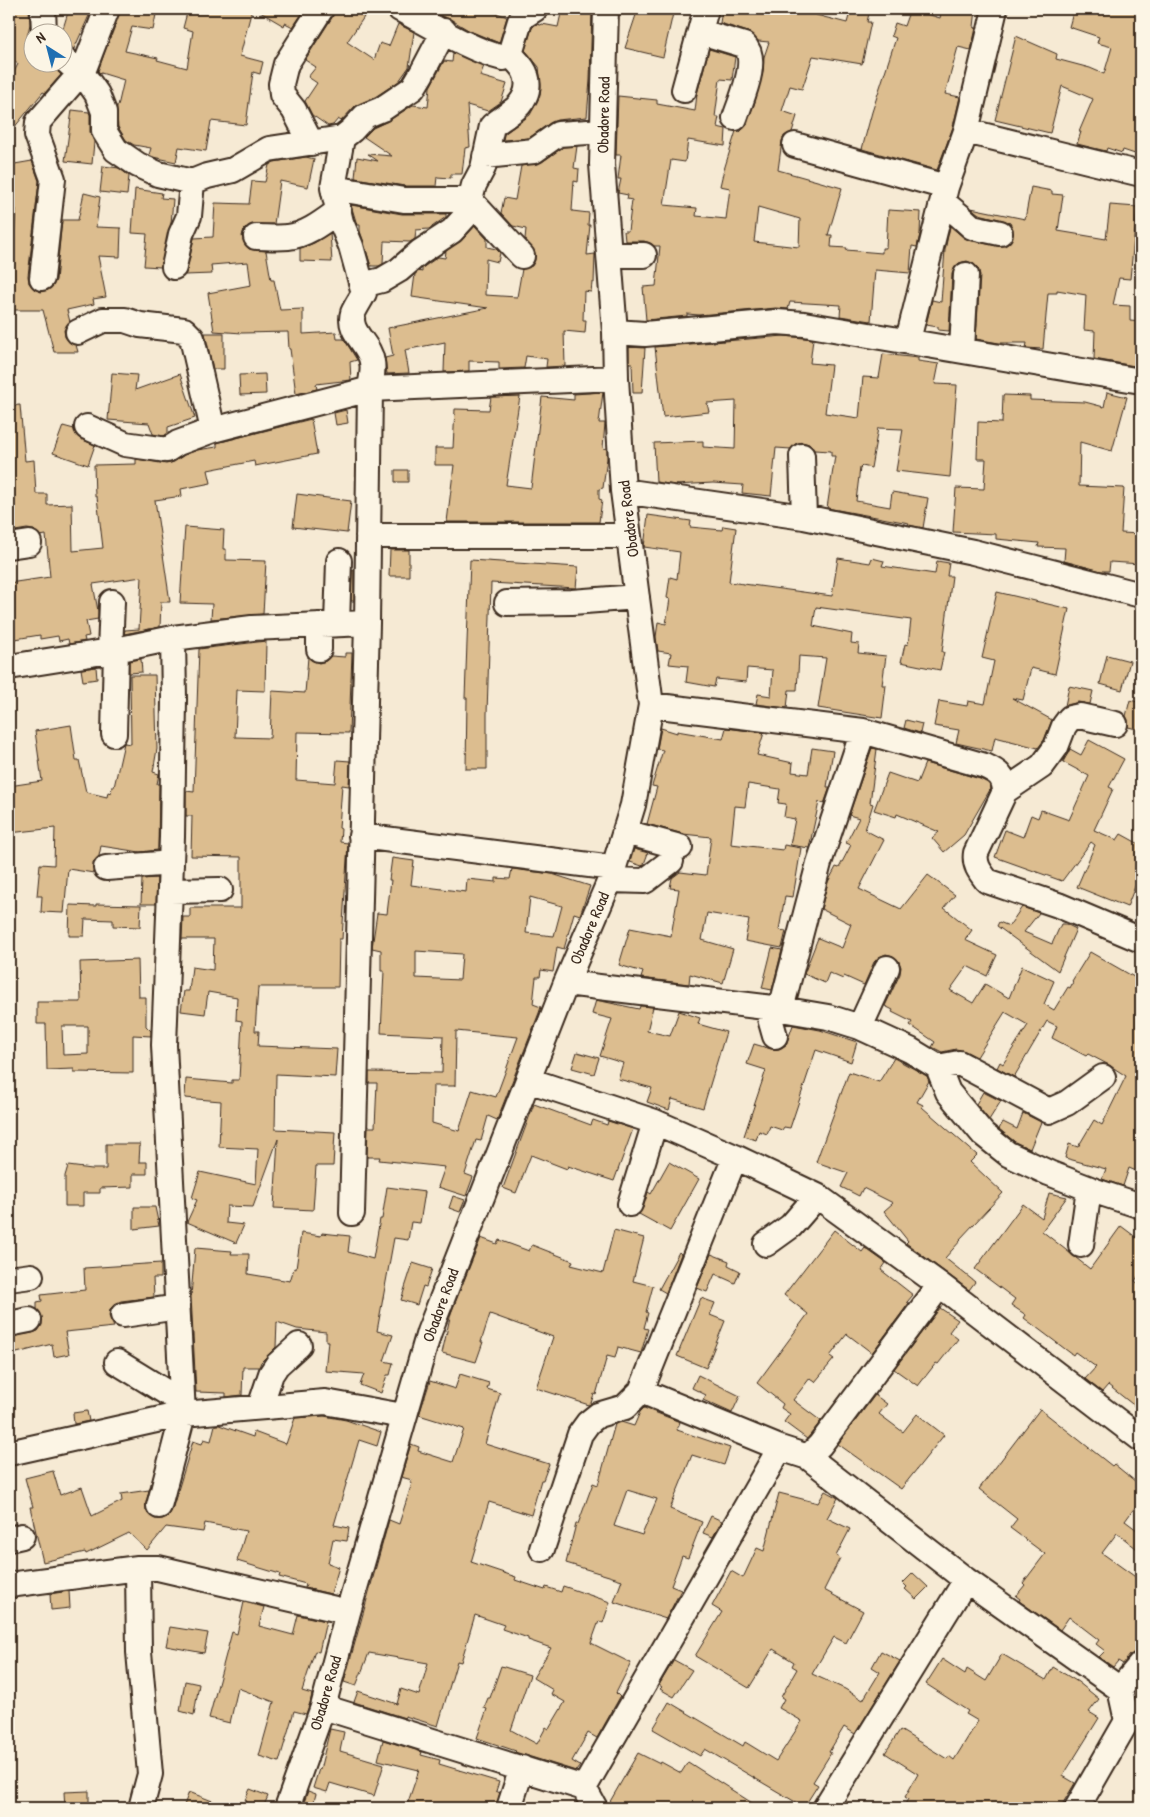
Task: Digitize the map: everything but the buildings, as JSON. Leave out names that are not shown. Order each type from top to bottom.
[{"type":"street","points":[[43,9],[44,22]]},
{"type":"street","points":[[72,65],[84,69],[107,9]]},
{"type":"street","points":[[311,143],[294,110],[282,95],[281,84],[286,64],[321,9]]},
{"type":"street","points":[[400,9],[494,56],[503,58],[510,54],[520,20],[535,9]]},
{"type":"street","name":"Obadore Road","points":[[288,1808],[323,1707],[403,1416],[429,1332],[566,983],[612,874],[633,805],[652,706],[623,491],[615,332],[602,164],[606,9]]},
{"type":"street","points":[[684,90],[706,9]]},
{"type":"street","points":[[908,340],[944,196],[966,131],[994,9]]},
{"type":"street","points":[[72,66],[88,81],[97,94],[104,112],[104,131],[116,150],[138,165],[158,174],[192,182],[207,176],[233,170],[269,149],[342,138],[365,116],[382,109],[412,88],[444,31]]},
{"type":"street","points":[[701,32],[744,45],[750,50],[752,64],[735,118]]},
{"type":"street","points":[[362,285],[382,280],[399,270],[420,252],[452,231],[473,203],[474,185],[483,168],[492,126],[512,112],[522,102],[527,92],[527,76],[510,54]]},
{"type":"street","points":[[42,278],[53,179],[37,135],[38,122],[67,72]]},
{"type":"street","points":[[485,156],[534,151],[558,134],[602,131]]},
{"type":"street","points":[[966,131],[1141,174]]},
{"type":"street","points":[[342,138],[334,188],[340,222],[351,246],[364,292],[355,310],[352,323],[354,330],[370,352],[373,362],[370,389],[367,623],[352,1212]]},
{"type":"street","points":[[795,145],[944,196],[949,207],[972,227],[1000,233]]},
{"type":"street","points":[[174,267],[180,234],[189,216],[192,182]]},
{"type":"street","points":[[334,188],[404,200],[473,203],[522,256]]},
{"type":"street","points":[[256,237],[295,236],[321,223],[338,211]]},
{"type":"street","points":[[609,255],[644,255]]},
{"type":"street","points":[[962,349],[966,275]]},
{"type":"street","points":[[78,332],[103,320],[126,320],[140,325],[184,330],[192,338],[213,430]]},
{"type":"street","points":[[615,332],[645,334],[777,322],[804,324],[962,349],[1141,381]]},
{"type":"street","points":[[87,427],[125,444],[167,450],[178,443],[213,430],[370,389],[616,378]]},
{"type":"street","points":[[802,456],[804,517]]},
{"type":"street","points":[[623,491],[804,517],[973,552],[1141,595]]},
{"type":"street","points":[[368,536],[629,536]]},
{"type":"street","points":[[319,649],[328,625],[339,561]]},
{"type":"street","points":[[507,603],[572,602],[637,597]]},
{"type":"street","points":[[112,602],[114,734]]},
{"type":"street","points":[[9,667],[113,651],[173,638],[252,628],[367,623]]},
{"type":"street","points":[[159,1506],[183,1408],[164,1045],[171,864],[174,699],[173,638]]},
{"type":"street","points":[[652,706],[863,730],[985,766],[997,772],[1004,780],[1005,791],[976,853],[975,861],[984,876],[988,880],[1138,934]]},
{"type":"street","points":[[1005,791],[1042,766],[1056,747],[1064,726],[1070,718],[1080,716],[1115,724]]},
{"type":"street","points":[[775,1036],[774,1008],[863,730]]},
{"type":"street","points":[[361,836],[612,874],[645,881],[676,854],[625,832]]},
{"type":"street","points":[[106,868],[171,864]]},
{"type":"street","points":[[170,891],[220,890]]},
{"type":"street","points":[[860,1027],[887,968]]},
{"type":"street","points":[[566,983],[774,1008],[828,1017],[860,1027],[910,1050],[938,1067],[948,1092],[983,1134],[1008,1154],[1089,1189],[1141,1206]]},
{"type":"street","points":[[938,1067],[959,1063],[1049,1111],[1067,1103],[1103,1078]]},
{"type":"street","points":[[528,1080],[655,1122],[818,1196],[1141,1438]]},
{"type":"street","points":[[630,1204],[655,1122]]},
{"type":"street","points":[[542,1549],[580,1434],[588,1423],[598,1415],[625,1407],[641,1391],[735,1157]]},
{"type":"street","points":[[1081,1245],[1089,1189]]},
{"type":"street","points":[[766,1244],[791,1226],[818,1196]]},
{"type":"street","points":[[808,1457],[820,1445],[940,1286]]},
{"type":"street","points":[[123,1315],[178,1307]]},
{"type":"street","points":[[260,1407],[277,1365],[299,1345]]},
{"type":"street","points":[[117,1362],[183,1408]]},
{"type":"street","points":[[641,1391],[780,1448],[808,1457],[966,1580],[1120,1689],[1134,1725],[1077,1808]]},
{"type":"street","points":[[9,1453],[183,1408],[260,1407],[325,1402],[403,1416]]},
{"type":"street","points":[[323,1707],[522,1768],[590,1798],[780,1448]]},
{"type":"street","points":[[138,1568],[139,1652],[150,1774],[141,1808]]},
{"type":"street","points":[[9,1585],[138,1568],[158,1568],[348,1612]]},
{"type":"street","points":[[825,1808],[966,1580]]},
{"type":"street","points":[[1120,1689],[1141,1664]]},
{"type":"street","points":[[508,1808],[522,1768]]}]
